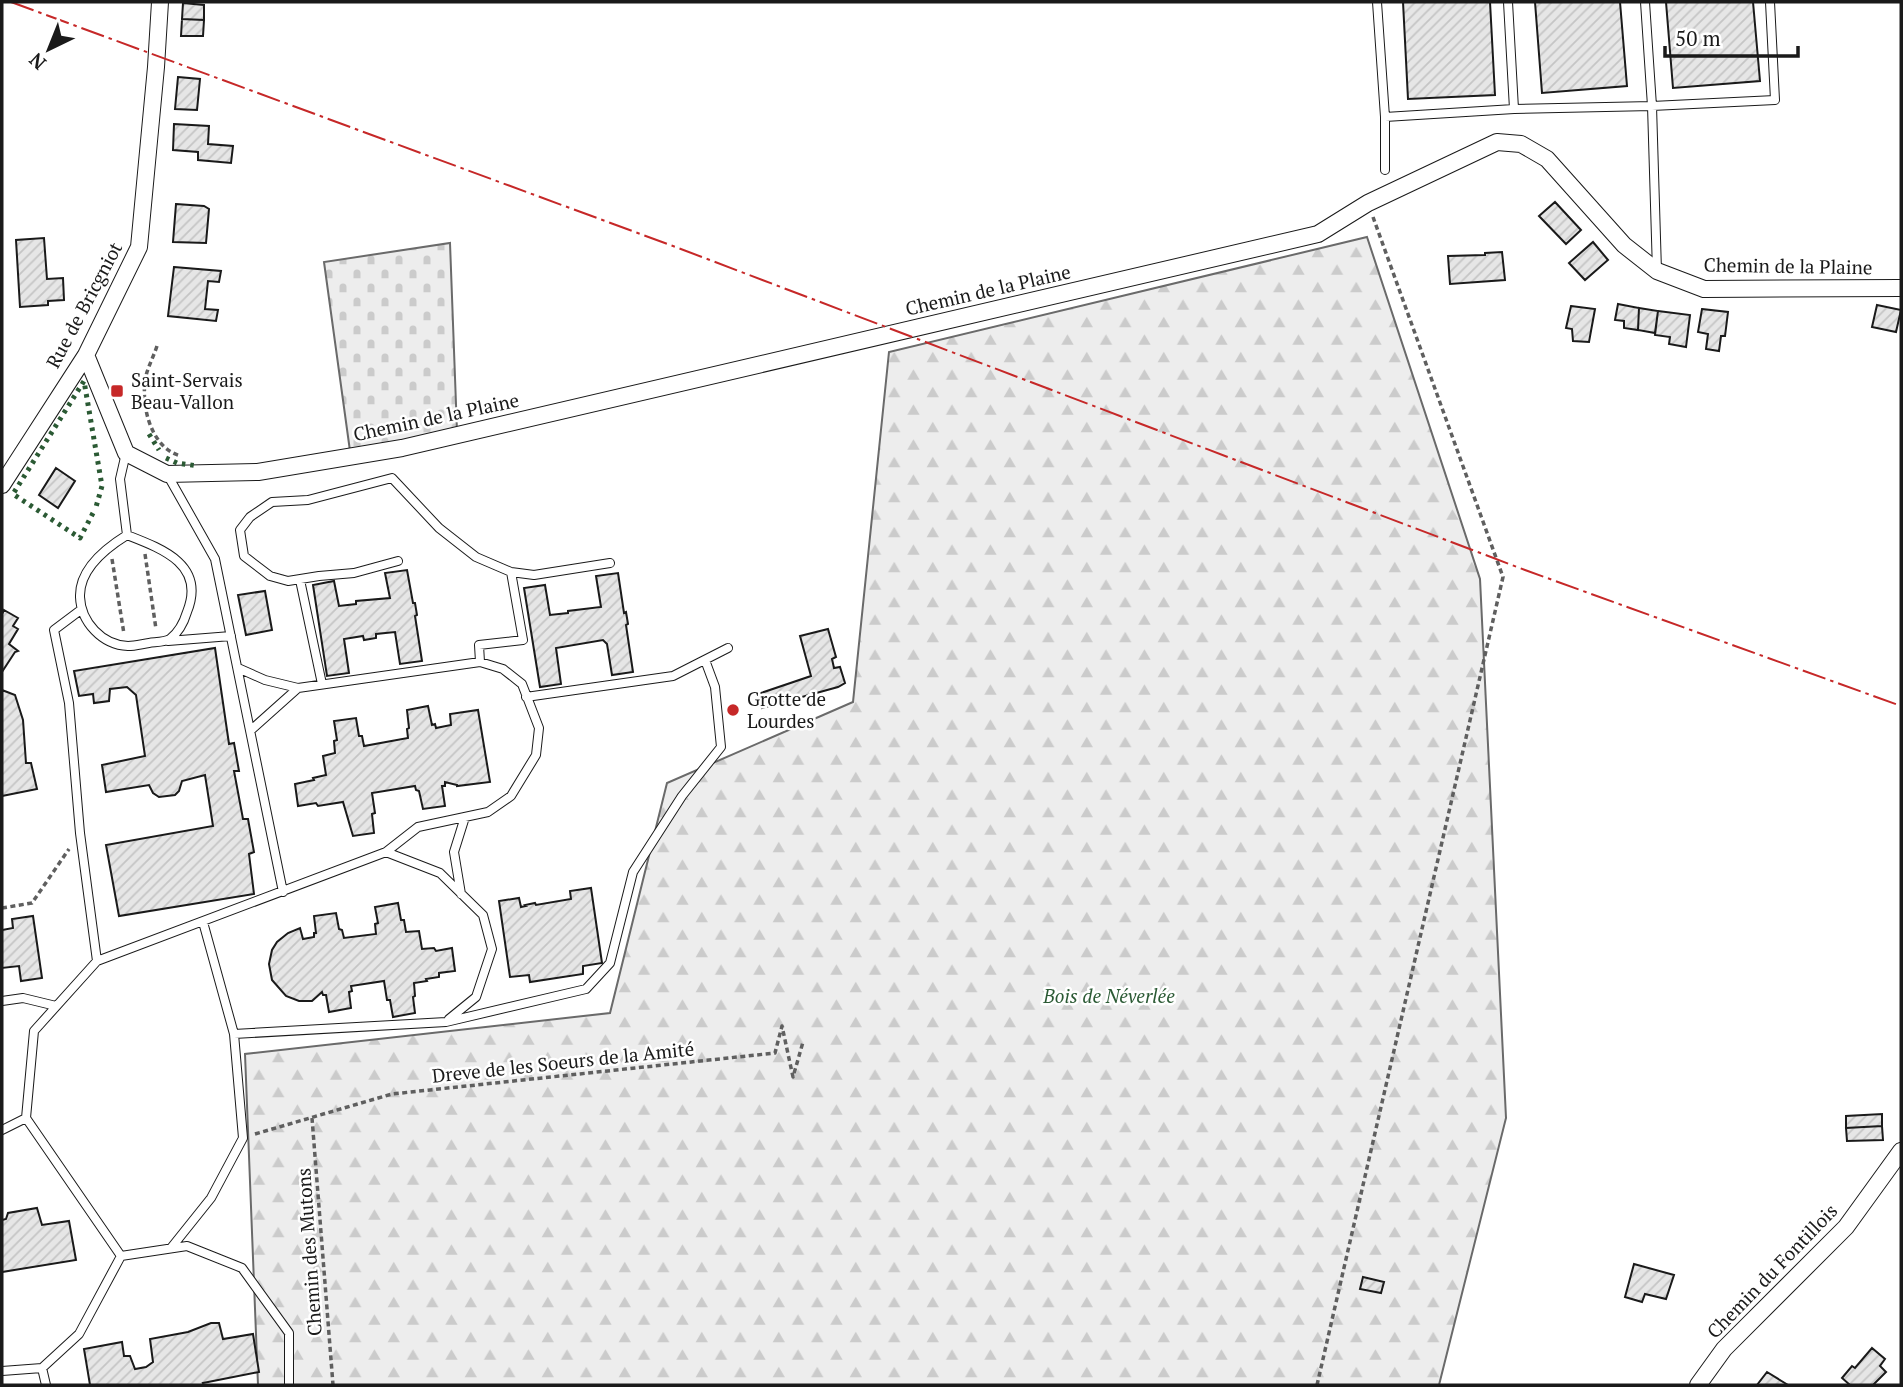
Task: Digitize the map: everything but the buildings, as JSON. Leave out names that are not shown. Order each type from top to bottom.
[{"type":"street","name":"Rue de Bricgniot","points":[[2,485],[86,355],[139,247],[160,2]]},
{"type":"street","name":"Chemin de la Plaine","points":[[126,453],[167,474],[258,472],[416,445],[1318,234],[1368,203],[1497,142],[1521,144],[1547,159],[1624,245],[1657,271],[1704,289],[1901,288]]},
{"type":"street","points":[[86,355],[126,453]]},
{"type":"street","name":"Chemin du Fontillois","points":[[1698,1385],[1724,1349],[1846,1227],[1901,1151]]},
{"type":"lane","points":[[1377,2],[1385,117],[1385,170]]},
{"type":"lane","points":[[1508,2],[1514,109]]},
{"type":"lane","points":[[1645,2],[1652,106],[1657,271]]},
{"type":"lane","points":[[1385,117],[1514,109],[1774,100],[1770,2]]},
{"type":"lane","points":[[126,453],[120,479],[127,535]]},
{"type":"lane","points":[[167,474],[215,559],[283,892]]},
{"type":"lane","points":[[398,561],[370,570],[288,581],[270,576],[244,556],[240,530],[250,517],[272,502],[308,500],[392,478],[439,528],[476,557],[511,572],[534,575],[610,563]]},
{"type":"lane","points":[[127,535],[100,555],[82,580],[82,609],[91,628],[103,639],[127,646],[231,636]]},
{"type":"lane","points":[[127,535],[167,552],[179,562],[188,575],[193,589],[192,601],[183,625],[168,640]]},
{"type":"lane","points":[[480,662],[479,645],[523,640],[511,572]]},
{"type":"lane","points":[[300,580],[322,684]]},
{"type":"lane","points":[[82,609],[54,630],[69,703],[80,834],[97,961]]},
{"type":"lane","points":[[526,697],[673,676],[728,648]]},
{"type":"lane","points":[[234,1034],[446,1022],[586,989],[610,963],[633,872],[682,796],[721,747],[715,687],[705,660]]},
{"type":"lane","points":[[121,1256],[26,1118],[34,1031],[97,961],[386,852],[418,827],[488,812],[511,796],[536,755],[539,728],[522,684],[503,669],[480,662],[298,688],[265,680],[238,668]]},
{"type":"lane","points":[[251,730],[298,688]]},
{"type":"lane","points":[[461,894],[454,852],[465,817]]},
{"type":"lane","points":[[386,852],[440,873],[483,915],[492,949],[476,997],[446,1022]]},
{"type":"lane","points":[[171,1248],[211,1198],[243,1138],[234,1034],[203,922]]},
{"type":"lane","points":[[2,1001],[23,998],[56,1006]]},
{"type":"lane","points":[[2,1130],[26,1118]]},
{"type":"lane","points":[[121,1256],[187,1246],[242,1268],[289,1333],[289,1385]]},
{"type":"lane","points":[[2,1371],[42,1368],[79,1334],[121,1256]]},
{"type":"lane","points":[[42,1368],[46,1385]]},
{"type":"path","points":[[1317,1385],[1503,577],[1368,203]]},
{"type":"path","points":[[157,346],[146,375],[146,411],[153,433],[167,450],[187,458]]},
{"type":"path","points":[[142,541],[158,642]]},
{"type":"path","points":[[110,547],[127,646]]},
{"type":"path","points":[[2,908],[32,903],[80,834]]},
{"type":"path","name":"Dreve de les Soeurs de la Amité","points":[[243,1138],[392,1094],[775,1053],[782,1026],[793,1077],[803,1042]]},
{"type":"path","name":"Chemin des Mutons","points":[[312,1118],[333,1385]]},
{"type":"green space","name":"Bois de Néverlée","points":[[1367,237],[1480,579],[1506,1118],[1439,1385],[258,1385],[245,1054],[610,1013],[667,783],[853,702],[889,352]]},
{"type":"green space","points":[[450,243],[457,431],[350,451],[324,262]]},
{"type":"hedge","points":[[93,513],[80,538],[13,494],[84,381],[102,486],[96,507]]},
{"type":"hedge","points":[[149,434],[159,450]]},
{"type":"hedge","points":[[166,458],[177,463],[198,466]]},
{"type":"power","points":[[11,2],[673,246],[1525,570],[1901,706]]},
{"type":"place","name":"Saint-Servais Beau-Vallon","points":[[117,391]]},
{"type":"place","name":"Grotte de Lourdes","points":[[733,710]]}]
